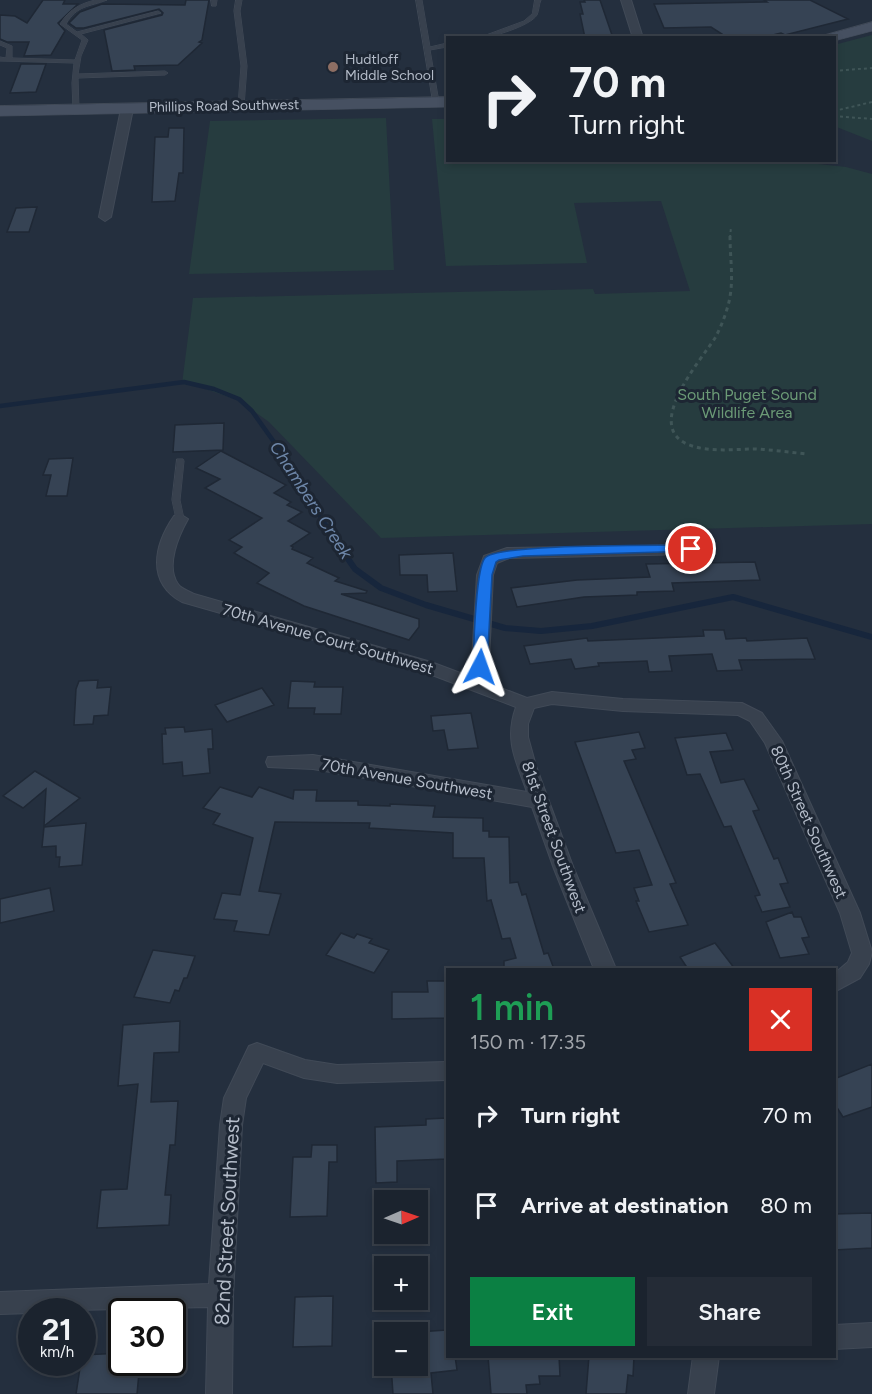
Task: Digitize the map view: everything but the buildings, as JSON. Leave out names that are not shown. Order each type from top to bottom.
[{"type":"street","points":[[626,0],[637,36]]},
{"type":"street","points":[[836,36],[872,26]]},
{"type":"street","name":"Phillips Road Southwest","points":[[0,111],[442,102]]},
{"type":"street","points":[[105,217],[127,109]]},
{"type":"street","name":"70th Avenue Court Southwest","points":[[180,519],[171,537],[166,569],[169,583],[176,591],[209,604],[344,642],[479,684],[526,704]]},
{"type":"street","points":[[479,684],[487,566],[495,556],[523,552],[691,549]]},
{"type":"street","name":"80th Street Southwest","points":[[526,704],[552,698],[623,705],[733,708],[756,717],[773,741],[850,913],[862,953],[861,960],[853,972],[836,983]]},
{"type":"street","name":"81st Street Southwest","points":[[526,704],[519,724],[519,737],[539,801],[605,968]]},
{"type":"street","name":"70th Avenue Southwest","points":[[275,762],[313,762],[539,801]]},
{"type":"street","name":"82nd Street Southwest","points":[[219,1394],[221,1294],[231,1125],[235,1098],[257,1052],[304,1069],[337,1074],[446,1071]]},
{"type":"street","points":[[0,1303],[221,1294]]},
{"type":"street","points":[[836,1337],[872,1335]]},
{"type":"street","points":[[701,1394],[706,1358]]},
{"type":"lane","points":[[76,110],[75,76],[85,40],[63,24],[66,17],[87,3],[104,0]]},
{"type":"lane","points":[[239,0],[237,11],[244,66],[241,106]]},
{"type":"lane","points":[[420,0],[423,31],[442,102]]},
{"type":"lane","points":[[486,36],[526,22],[534,15],[538,0]]},
{"type":"lane","points":[[76,34],[158,14]]},
{"type":"lane","points":[[0,43],[10,47],[9,59]]},
{"type":"lane","points":[[429,49],[446,45]]},
{"type":"lane","points":[[0,59],[78,62]]},
{"type":"lane","points":[[75,76],[165,73]]},
{"type":"lane","points":[[180,461],[176,500],[180,519]]},
{"type":"path","points":[[836,71],[872,68]]},
{"type":"path","points":[[836,111],[872,102]]},
{"type":"path","points":[[836,116],[872,118]]},
{"type":"path","points":[[731,227],[731,296],[723,323],[711,345],[687,376],[677,398],[672,418],[673,432],[675,437],[687,445],[707,450],[755,449],[806,454]]},
{"type":"green space","points":[[872,35],[872,141],[836,127],[836,44]]},
{"type":"green space","points":[[386,118],[394,270],[189,274],[210,121]]},
{"type":"green space","name":"South Puget Sound Wildlife Area","points":[[432,119],[446,119],[446,162],[800,162],[846,167],[872,174],[872,524],[381,538],[269,422],[240,401],[197,386],[182,384],[193,298],[593,289],[595,294],[690,291],[661,201],[574,203],[587,263],[446,266]]},
{"type":"waterway","name":"Chambers Creek","points":[[0,406],[184,382],[214,389],[239,399],[252,411],[279,449],[333,537]]},
{"type":"waterway","name":"Chambers Creek","points":[[332,536],[355,569],[381,588],[426,605],[505,628],[541,631],[592,626],[733,597],[872,637]]},
{"type":"place","name":"Hudtloff Middle School","points":[[333,67]]},
{"type":"route","points":[[480,667],[485,575],[490,560],[495,556],[523,552],[691,549]]}]
